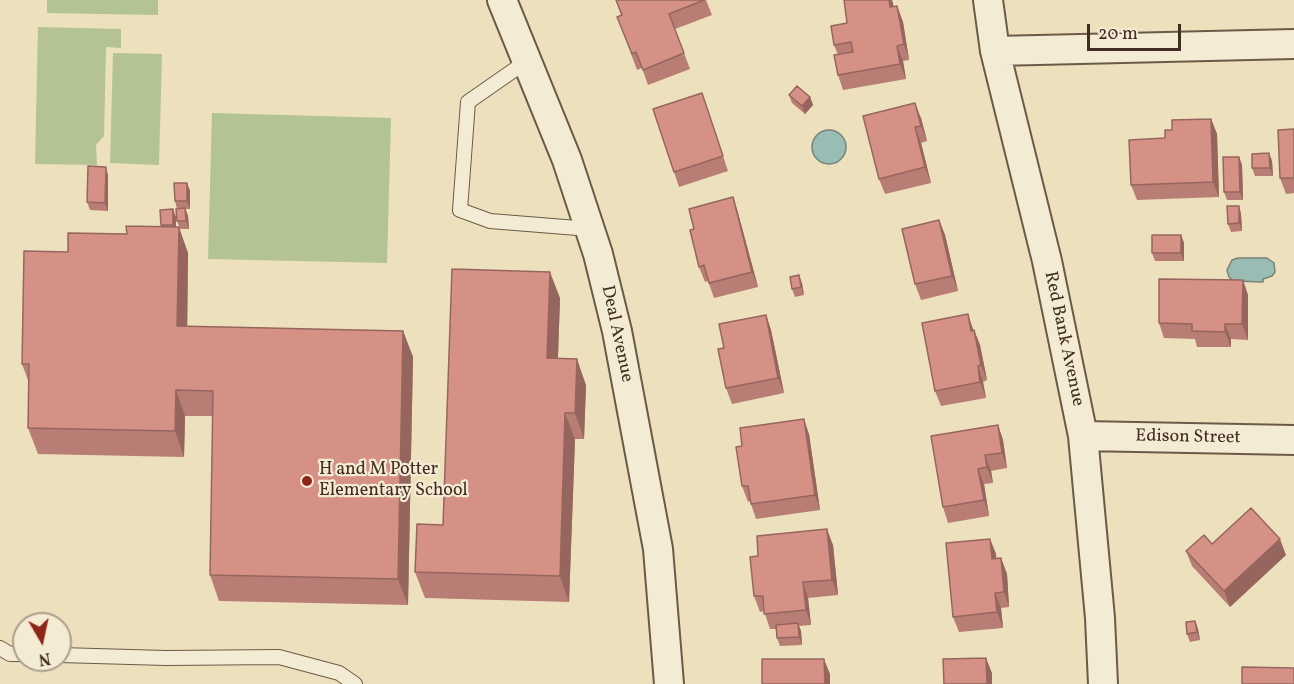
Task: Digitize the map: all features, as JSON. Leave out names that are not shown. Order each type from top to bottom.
[{"type":"street","name":"Deal Avenue","points":[[502,0],[567,160],[590,229],[617,331],[658,549],[669,684]]},
{"type":"street","name":"Red Bank Avenue","points":[[988,0],[995,51],[1047,261],[1083,436],[1100,618],[1103,684]]},
{"type":"street","points":[[995,51],[1294,44]]},
{"type":"street","name":"Edison Street","points":[[1083,436],[1294,440]]},
{"type":"lane","points":[[527,61],[468,102],[460,210],[490,221],[590,229]]},
{"type":"lane","points":[[72,655],[166,658],[279,657],[339,673],[355,684]]},
{"type":"green space","points":[[47,0],[158,0],[158,15],[47,13]]},
{"type":"green space","points":[[38,27],[121,29],[121,48],[106,47],[104,136],[96,145],[97,165],[35,164]]},
{"type":"green space","points":[[113,53],[162,54],[159,165],[110,163]]},
{"type":"green space","points":[[212,113],[391,118],[387,263],[208,259]]},
{"type":"water","points":[[829,130],[841,135],[846,147],[841,159],[829,164],[817,159],[812,147],[817,135]]},
{"type":"water","points":[[1267,258],[1274,263],[1275,272],[1272,276],[1263,279],[1263,282],[1234,281],[1229,277],[1227,270],[1232,260]]},
{"type":"building","points":[[616,0],[704,0],[669,14],[684,53],[643,70],[636,52],[632,54],[617,17],[622,15]]},
{"type":"building","points":[[844,0],[889,0],[890,7],[897,6],[904,44],[897,46],[900,64],[838,75],[834,55],[853,52],[851,42],[834,45],[831,26],[847,23]]},
{"type":"building","points":[[797,86],[810,97],[802,106],[789,95]]},
{"type":"building","points":[[702,93],[723,156],[674,172],[653,109]]},
{"type":"building","points":[[915,103],[921,126],[915,127],[925,167],[879,179],[863,116]]},
{"type":"building","points":[[1211,119],[1213,182],[1131,185],[1129,140],[1165,138],[1165,130],[1172,130],[1172,120]]},
{"type":"building","points":[[1294,129],[1294,178],[1280,178],[1278,130]]},
{"type":"building","points":[[1269,153],[1270,168],[1252,168],[1252,154]]},
{"type":"building","points":[[1223,157],[1239,157],[1240,192],[1224,192]]},
{"type":"building","points":[[88,166],[106,167],[105,203],[87,202]]},
{"type":"building","points":[[174,183],[187,183],[187,201],[175,201]]},
{"type":"building","points":[[733,197],[752,272],[709,283],[704,265],[699,267],[690,230],[694,229],[689,209]]},
{"type":"building","points":[[1227,206],[1239,206],[1239,223],[1228,224]]},
{"type":"building","points":[[185,208],[186,221],[177,221],[176,209]]},
{"type":"building","points":[[173,209],[173,225],[161,225],[160,210]]},
{"type":"building","points":[[939,220],[952,276],[915,284],[902,229]]},
{"type":"building","points":[[126,226],[179,227],[177,326],[403,331],[398,579],[210,575],[213,391],[176,390],[175,431],[28,428],[29,364],[22,364],[24,251],[68,252],[68,233],[127,234]]},
{"type":"building","points":[[1152,235],[1181,235],[1181,253],[1152,253]]},
{"type":"building","points":[[452,269],[550,272],[547,358],[577,359],[575,413],[565,413],[560,576],[415,572],[417,524],[443,525]]},
{"type":"building","points":[[799,275],[801,287],[792,289],[790,277]]},
{"type":"building","points":[[1159,279],[1243,280],[1242,324],[1225,324],[1225,332],[1192,331],[1192,324],[1159,323]]},
{"type":"building","points":[[968,314],[971,331],[974,330],[981,365],[978,366],[980,382],[935,391],[922,323]]},
{"type":"building","points":[[766,315],[778,378],[726,388],[718,349],[724,348],[719,324]]},
{"type":"building","points":[[804,419],[815,495],[751,504],[748,486],[742,486],[736,447],[742,446],[740,428]]},
{"type":"building","points":[[998,425],[1002,453],[985,455],[987,467],[978,469],[984,500],[943,507],[931,436]]},
{"type":"building","points":[[1251,508],[1280,539],[1224,591],[1186,551],[1204,535],[1212,544]]},
{"type":"building","points":[[827,529],[832,580],[803,582],[806,610],[764,614],[763,596],[754,596],[750,557],[758,556],[757,536]]},
{"type":"building","points":[[990,539],[992,559],[1001,558],[1004,592],[995,593],[997,612],[953,617],[946,543]]},
{"type":"building","points":[[1195,621],[1197,632],[1187,634],[1186,622]]},
{"type":"building","points":[[798,623],[799,637],[777,638],[776,625]]},
{"type":"building","points":[[986,658],[987,684],[944,684],[943,659]]},
{"type":"building","points":[[762,659],[824,659],[825,684],[762,684]]},
{"type":"building","points":[[1242,667],[1294,668],[1294,684],[1242,684]]},
{"type":"place","name":"H and M Potter Elementary School","points":[[307,481]]}]
